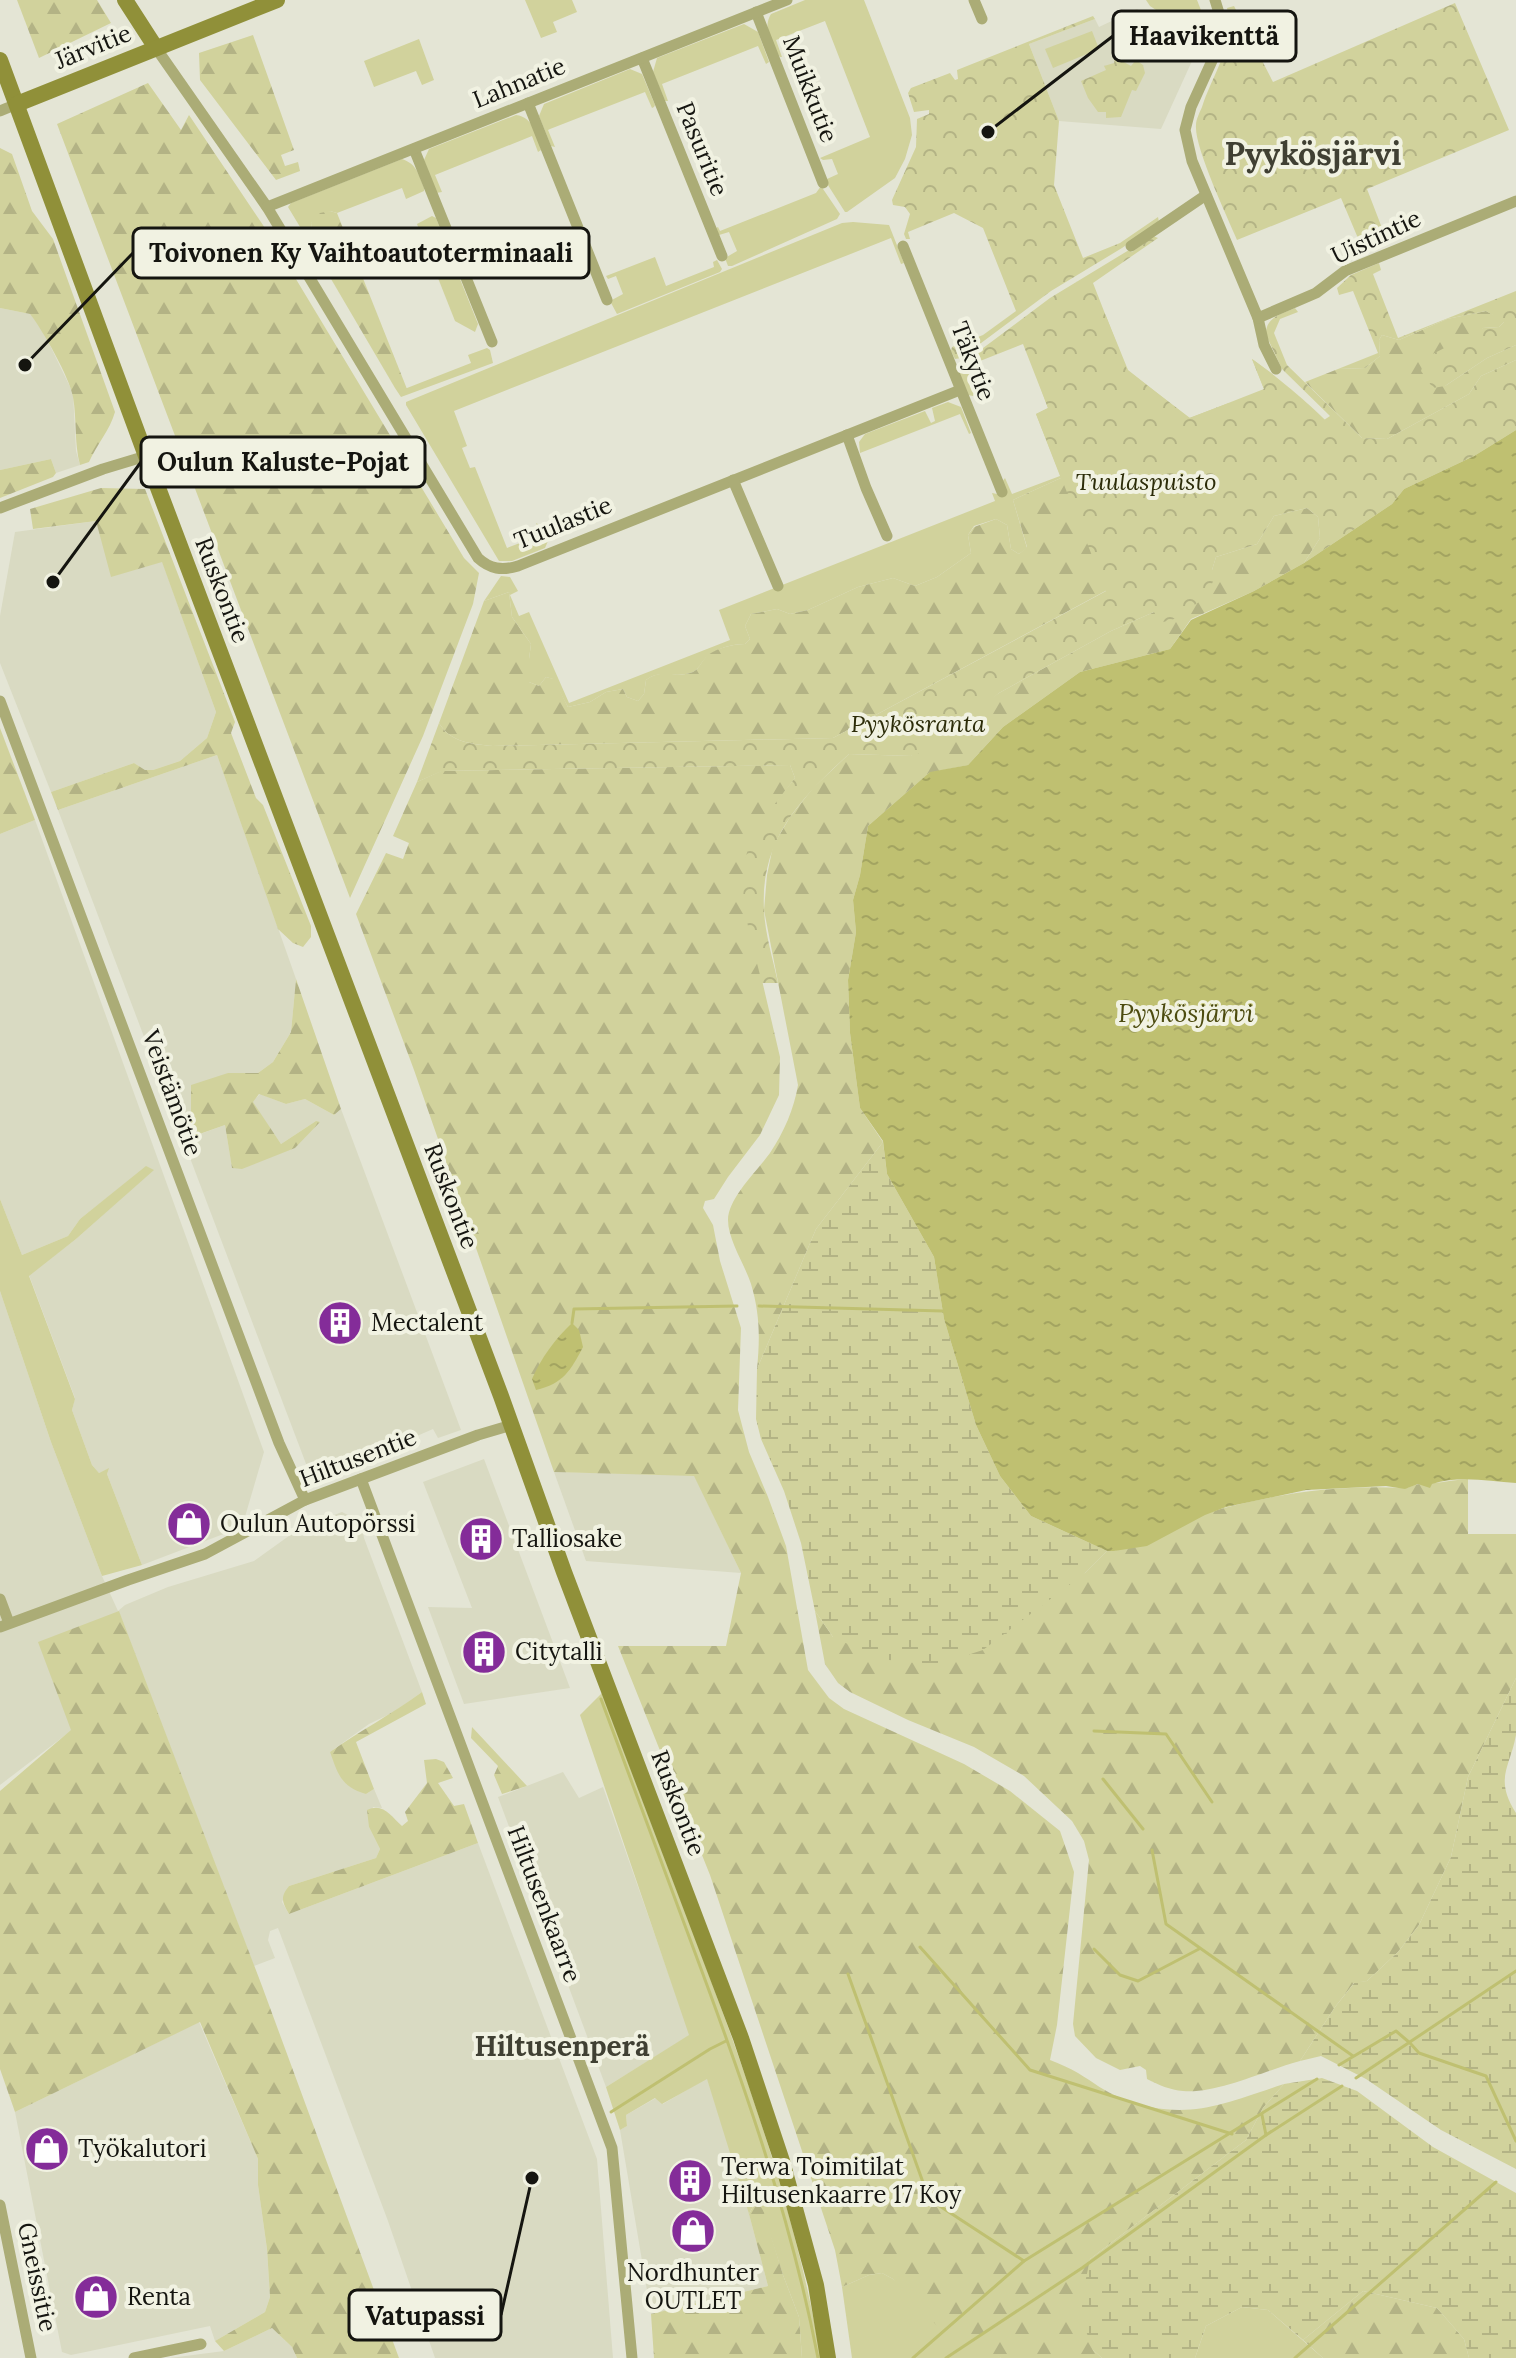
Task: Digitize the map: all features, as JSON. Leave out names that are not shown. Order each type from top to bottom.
[{"type":"main road","points":[[125,0],[156,48]]},
{"type":"main road","name":"Järvitie","points":[[17,104],[277,0]]},
{"type":"main road","name":"Ruskontie","points":[[0,60],[731,2012],[782,2161],[816,2285],[828,2358]]},
{"type":"street","name":"Lahnatie","points":[[267,207],[787,0]]},
{"type":"street","points":[[974,0],[982,19]]},
{"type":"street","points":[[1215,0],[1219,13],[1216,52],[1191,107],[1185,130],[1192,161],[1258,318],[1264,345],[1276,369]]},
{"type":"street","name":"Muikkutie","points":[[756,12],[823,183]]},
{"type":"street","name":"Tuulastie","points":[[156,48],[267,207],[478,558],[488,567],[518,566],[960,390]]},
{"type":"street","name":"Pasuritie","points":[[642,58],[722,256]]},
{"type":"street","points":[[528,103],[607,300]]},
{"type":"street","points":[[0,111],[17,104]]},
{"type":"street","points":[[414,149],[492,342]]},
{"type":"street","points":[[1131,246],[1206,195]]},
{"type":"street","name":"Uistintie","points":[[1258,318],[1316,293],[1345,271],[1516,201]]},
{"type":"street","name":"Täkytie","points":[[903,246],[1002,492]]},
{"type":"street","points":[[847,435],[887,536]]},
{"type":"street","points":[[0,508],[146,456]]},
{"type":"street","points":[[733,480],[778,586]]},
{"type":"street","name":"Veistämötie","points":[[0,701],[279,1443],[305,1500]]},
{"type":"street","name":"Hiltusentie","points":[[4,1625],[205,1554],[305,1500],[512,1425]]},
{"type":"street","name":"Hiltusenkaarre","points":[[361,1479],[612,2148],[632,2358]]},
{"type":"street","points":[[0,1599],[4,1625]]},
{"type":"street","name":"Gneissitie","points":[[0,2205],[31,2358]]},
{"type":"street","points":[[134,2358],[201,2344]]},
{"type":"shaded area","points":[[1137,9],[1197,50],[1161,129],[1059,121],[1029,44],[1095,19],[1099,27]]},
{"type":"shaded area","points":[[0,308],[30,314],[42,329],[73,393],[76,451],[80,465],[56,473],[51,459],[0,470]]},
{"type":"shaded area","points":[[96,521],[162,561],[216,712],[207,738],[180,761],[153,770],[145,770],[134,763],[51,792],[0,663],[0,616],[15,532]]},
{"type":"shaded area","points":[[217,755],[296,979],[291,1032],[273,1062],[258,1073],[228,1073],[192,1137],[225,1125],[232,1167],[295,1148],[316,1121],[281,1144],[252,1102],[260,1094],[286,1104],[305,1099],[334,1115],[341,1109],[461,1430],[438,1438],[433,1429],[410,1439],[414,1448],[324,1481],[308,1469],[58,810]]},
{"type":"shaded area","points":[[35,820],[264,1452],[242,1527],[142,1565],[107,1474],[108,1469],[99,1473],[92,1465],[72,1410],[75,1398],[29,1275],[76,1239],[153,1170],[146,1167],[80,1219],[68,1236],[22,1255],[0,1199],[0,834]]},
{"type":"shaded area","points":[[0,1291],[51,1442],[118,1611],[168,1587],[254,1561],[300,1528],[342,1512],[362,1526],[422,1692],[330,1752],[366,1794],[374,1789],[382,1808],[373,1807],[369,1827],[380,1849],[376,1858],[289,1886],[282,1902],[289,1914],[478,1843],[597,2159],[613,2358],[435,2358],[388,2221],[278,1928],[270,1931],[268,1940],[275,1958],[254,1966],[119,1612],[72,1730],[0,1785]]},
{"type":"shaded area","points":[[484,1459],[570,1688],[464,1704],[428,1607],[472,1608],[423,1482]]},
{"type":"shaded area","points":[[554,1472],[694,1475],[741,1573],[586,1561]]},
{"type":"shaded area","points":[[563,1772],[579,1798],[603,1787],[690,2035],[606,2087],[498,1797]]},
{"type":"shaded area","points":[[199,2022],[258,2159],[270,2297],[265,2312],[215,2341],[210,2326],[71,2355],[62,2352],[15,2112]]},
{"type":"shaded area","points":[[707,2078],[742,2187],[768,2286],[651,2314],[620,2130],[627,2126],[626,2115],[656,2098],[663,2104]]},
{"type":"shaded area","points":[[272,2328],[292,2347],[297,2358],[170,2358],[224,2351]]},
{"type":"green space","points":[[17,0],[97,0],[111,23],[39,58]]},
{"type":"green space","points":[[525,0],[572,0],[577,12],[553,22],[557,32],[541,38]]},
{"type":"green space","points":[[805,0],[864,0],[910,118],[912,135],[895,178],[847,212],[826,182],[838,174],[832,159],[820,158],[870,137],[825,21],[776,40],[782,57],[768,31],[771,14]]},
{"type":"green space","points":[[1146,0],[1197,0],[1206,23],[1204,39],[1201,40],[1150,6]]},
{"type":"green space","points":[[1455,3],[1509,130],[1367,189],[1387,241],[1363,250],[1341,198],[1237,240],[1205,165],[1196,125],[1226,47],[1227,8],[1234,6],[1273,82]]},
{"type":"green space","points":[[1093,16],[1095,19],[1029,44],[1059,121],[1054,185],[1083,258],[1120,243],[1158,217],[1159,222],[1051,291],[961,358],[955,359],[952,347],[983,335],[1016,311],[983,228],[954,213],[908,232],[910,239],[906,239],[904,234],[910,214],[905,207],[893,205],[892,200],[916,147],[917,119],[929,114],[929,110],[914,112],[908,93],[911,88],[950,73],[955,80],[958,79],[957,70]]},
{"type":"green space","points":[[744,24],[758,32],[769,62],[766,64],[758,46],[662,84],[668,101],[665,101],[653,72],[657,58]]},
{"type":"green space","points":[[1092,31],[1099,49],[1053,68],[1045,49]]},
{"type":"green space","points":[[253,35],[294,150],[281,155],[285,166],[298,162],[300,171],[276,180],[200,80],[199,53]]},
{"type":"green space","points":[[419,39],[434,80],[422,85],[416,71],[374,87],[364,61]]},
{"type":"green space","points":[[1121,54],[1122,61],[1131,66],[1136,60],[1143,65],[1145,73],[1136,91],[1132,90],[1121,117],[1106,118],[1106,112],[1098,112],[1088,98],[1081,81],[1106,70],[1104,66],[1114,63],[1115,57]]},
{"type":"green space","points":[[630,69],[642,74],[654,107],[645,92],[548,130],[555,147],[551,146],[539,116],[544,104]]},
{"type":"green space","points":[[148,83],[181,130],[189,115],[267,231],[464,558],[479,573],[473,604],[423,736],[350,898],[57,124]]},
{"type":"green space","points":[[516,115],[531,123],[541,150],[538,152],[532,136],[435,175],[442,192],[436,193],[424,160],[429,149]]},
{"type":"green space","points":[[0,148],[12,154],[32,211],[53,239],[115,412],[89,462],[80,465],[73,397],[61,366],[30,314],[0,308]]},
{"type":"green space","points":[[402,159],[417,170],[424,191],[406,199],[402,188],[337,213],[330,211],[311,223],[314,250],[288,207],[291,203]]},
{"type":"green space","points":[[821,186],[840,214],[837,219],[728,266],[725,258],[737,251],[729,232],[719,235],[716,228],[720,231],[816,193]]},
{"type":"green space","points":[[320,213],[337,213],[407,389],[395,388],[314,250],[311,223]]},
{"type":"green space","points":[[432,216],[436,218],[450,254],[438,261],[431,249],[426,249],[417,224]]},
{"type":"green space","points":[[842,223],[889,225],[904,263],[901,264],[891,238],[454,411],[467,446],[462,448],[470,468],[475,467],[507,548],[541,535],[536,523],[543,527],[548,541],[545,548],[512,561],[499,561],[406,402]]},
{"type":"green space","name":"Pyykösranta","points":[[1153,236],[1158,238],[1093,283],[1127,370],[1190,418],[1264,389],[1252,359],[1324,420],[1330,416],[1282,369],[1266,335],[1271,320],[1295,308],[1298,312],[1280,319],[1274,333],[1287,365],[1362,438],[1387,439],[1469,394],[1481,376],[1516,360],[1516,430],[1474,456],[1404,489],[1392,504],[1304,563],[1320,538],[1318,517],[1307,508],[1274,516],[1257,544],[1216,557],[1212,570],[1215,577],[1206,597],[1174,619],[1160,623],[1154,612],[1111,631],[999,693],[934,749],[911,756],[849,754],[800,804],[776,841],[769,862],[764,910],[778,983],[762,983],[748,928],[744,871],[754,835],[795,778],[790,765],[442,771],[417,782],[439,723],[456,739],[493,746],[833,738],[1106,591],[1036,414],[1048,408],[1023,344],[975,363],[985,391],[973,396],[968,395],[958,369],[1050,298],[1129,250],[1132,252]]},
{"type":"green space","points":[[655,257],[666,286],[714,267],[713,262],[717,260],[722,269],[617,314],[610,301],[623,294],[616,276],[608,279],[606,276]]},
{"type":"green space","points":[[451,263],[478,324],[475,332],[455,321],[436,273],[437,269]]},
{"type":"green space","points":[[1379,263],[1381,270],[1373,274],[1398,338],[1516,291],[1516,345],[1487,358],[1445,386],[1433,388],[1421,371],[1425,358],[1483,328],[1499,327],[1504,322],[1486,311],[1447,319],[1399,340],[1382,335],[1379,340],[1380,356],[1365,368],[1338,369],[1378,353],[1353,291],[1339,295],[1337,288],[1351,275]]},
{"type":"green space","points":[[1486,311],[1505,321],[1499,327],[1483,328],[1445,386],[1487,358],[1516,345],[1516,360],[1481,376],[1469,394],[1387,439],[1362,438],[1305,382],[1338,369],[1365,368],[1380,356],[1379,340],[1382,335],[1399,340],[1447,319]]},
{"type":"green space","name":"Tuulaspuisto","points":[[1106,316],[1128,370],[1189,418],[1229,403],[1260,428],[1278,432],[1298,451],[1310,481],[1316,482],[1324,476],[1335,447],[1329,441],[1321,442],[1298,422],[1280,397],[1264,389],[1252,359],[1334,429],[1359,462],[1363,476],[1351,486],[1317,487],[1276,499],[1135,575],[1073,455],[1061,458],[1066,473],[1063,477],[1013,500],[1027,548],[1019,554],[1011,549],[1007,525],[996,519],[974,526],[968,535],[971,553],[937,577],[915,586],[893,578],[858,587],[808,610],[790,614],[777,609],[751,614],[745,626],[750,639],[745,644],[716,651],[690,673],[651,677],[646,680],[644,694],[638,701],[627,697],[623,689],[606,692],[590,702],[568,707],[553,679],[546,677],[539,686],[529,682],[531,644],[512,617],[509,592],[484,601],[501,576],[510,577],[518,591],[510,595],[519,616],[529,612],[569,703],[730,640],[719,610],[995,501],[992,493],[1005,491],[1002,482],[1005,478],[1012,494],[1060,476],[1036,414],[1048,408],[1037,378],[1044,364],[1078,326]]},
{"type":"green space","points":[[487,348],[493,363],[401,397],[395,388],[407,388],[471,363],[468,355]]},
{"type":"green space","points":[[948,402],[961,407],[971,433],[960,414],[860,453],[859,442],[865,434],[925,411],[931,423],[935,421],[932,408]]},
{"type":"green space","points":[[51,459],[56,473],[53,477],[0,498],[0,470]]},
{"type":"green space","points":[[1063,477],[1135,575],[833,738],[493,746],[456,739],[439,723],[484,601],[509,592],[512,617],[531,644],[529,682],[539,686],[546,677],[554,679],[568,707],[590,702],[606,692],[623,689],[627,697],[638,701],[644,694],[646,680],[652,676],[690,673],[712,653],[745,644],[750,639],[745,626],[751,614],[777,609],[790,614],[808,610],[858,587],[893,578],[915,586],[937,577],[971,553],[968,535],[974,527],[996,519],[1007,525],[1011,549],[1019,554],[1027,547],[1013,500]]},
{"type":"green space","points":[[101,488],[145,489],[235,722],[231,733],[311,926],[311,937],[303,947],[293,943],[278,929],[217,755],[58,810],[51,792],[134,763],[145,770],[153,770],[180,761],[207,738],[216,712],[162,562],[111,577],[96,521],[33,529],[30,509]]},
{"type":"green space","points":[[1307,508],[1318,517],[1320,538],[1304,563],[1254,591],[1191,619],[1170,649],[1080,672],[1003,727],[968,765],[929,773],[868,826],[853,900],[856,932],[848,980],[850,1033],[860,1108],[883,1142],[816,1229],[757,1369],[758,1316],[751,1284],[731,1236],[728,1220],[738,1194],[780,1137],[798,1085],[764,910],[773,846],[790,817],[813,788],[849,754],[911,756],[999,693],[1111,631],[1154,612],[1212,570],[1216,557],[1257,544],[1274,516]]},
{"type":"green space","points":[[0,728],[35,820],[0,834]]},
{"type":"green space","points":[[790,765],[795,778],[774,806],[746,912],[780,1057],[779,1095],[760,1135],[714,1199],[705,1201],[703,1208],[713,1225],[720,1261],[741,1328],[738,1410],[749,1452],[786,1546],[808,1670],[829,1698],[844,1709],[964,1764],[1010,1791],[1060,1831],[1074,1872],[1057,2025],[1050,2060],[1075,2071],[1115,2096],[1165,2109],[1204,2108],[1284,2084],[1263,2108],[1246,2140],[1090,2259],[1088,2274],[1093,2350],[1102,2358],[1001,2358],[940,2329],[893,2279],[882,2273],[869,2275],[842,2287],[835,2250],[710,1875],[618,1646],[726,1646],[741,1573],[694,1476],[554,1472],[414,1070],[356,914],[386,853],[403,859],[409,843],[393,836],[417,782],[441,771]]},
{"type":"green space","points":[[296,979],[341,1109],[334,1115],[305,1099],[286,1104],[259,1094],[253,1102],[281,1144],[316,1121],[320,1122],[295,1148],[242,1169],[232,1168],[225,1125],[191,1137],[191,1085],[228,1073],[258,1073],[273,1062],[291,1032]]},
{"type":"green space","points":[[883,1142],[887,1174],[934,1257],[944,1319],[976,1425],[1000,1476],[1031,1516],[1107,1551],[1085,1573],[983,1650],[936,1665],[880,1659],[833,1637],[815,1611],[801,1543],[756,1419],[757,1369],[816,1229]]},
{"type":"green space","points":[[146,1166],[154,1170],[29,1276],[75,1399],[72,1410],[92,1465],[99,1473],[109,1468],[107,1474],[142,1565],[102,1576],[51,1442],[0,1291],[0,1199],[22,1255],[68,1236],[80,1219]]},
{"type":"green space","points":[[1468,1479],[1468,1534],[1516,1534],[1516,1678],[1468,1777],[1451,1857],[1419,1925],[1398,1952],[1367,1981],[1354,1983],[1300,2061],[1211,2089],[1183,2091],[1147,2079],[1146,2070],[1140,2066],[1120,2070],[1096,2058],[1075,2036],[1073,2024],[1089,1860],[1084,1841],[1072,1821],[1024,1776],[974,1747],[908,1720],[838,1683],[825,1664],[815,1611],[833,1637],[1085,1573],[1107,1551],[1228,1507],[1315,1491],[1405,1488]]},
{"type":"green space","points":[[119,1611],[399,2358],[297,2358],[292,2347],[272,2328],[224,2351],[215,2341],[265,2312],[270,2297],[258,2159],[200,2022],[15,2112],[0,2069],[0,1791],[71,1730],[38,1642]]},
{"type":"green space","points":[[1516,1678],[1516,1735],[1505,1782],[1509,1801],[1516,1813],[1516,2169],[1441,2130],[1366,2079],[1321,2056],[1300,2061],[1355,1982],[1367,1981],[1398,1952],[1419,1925],[1451,1857],[1468,1777]]},
{"type":"green space","points":[[422,1692],[426,1704],[356,1742],[374,1789],[366,1794],[351,1788],[338,1773],[330,1752]]},
{"type":"green space","points":[[602,1693],[751,2093],[798,2250],[821,2358],[802,2358],[799,2317],[758,2197],[749,2214],[707,2079],[662,2104],[655,2098],[626,2115],[627,2126],[620,2130],[606,2087],[689,2035],[580,1715]]},
{"type":"green space","points":[[472,1727],[527,1786],[502,1794],[494,1775],[498,1766],[471,1738]]},
{"type":"green space","points":[[424,1760],[444,1762],[453,1778],[438,1783],[454,1806],[464,1804],[478,1843],[289,1914],[283,1900],[289,1886],[376,1858],[380,1849],[369,1827],[367,1810],[382,1809],[402,1826],[408,1821],[405,1812],[427,1783]]},
{"type":"green space","points":[[1322,2078],[1357,2091],[1433,2147],[1516,2193],[1516,2358],[1469,2358],[1464,2339],[1437,2308],[1363,2291],[1303,2340],[1268,2310],[1242,2307],[1206,2326],[1195,2358],[1102,2358],[1093,2350],[1079,2312],[1090,2259],[1246,2140],[1263,2108],[1284,2084]]},
{"type":"green space","points":[[759,2196],[799,2317],[802,2358],[654,2358],[651,2314],[768,2286],[749,2214]]},
{"type":"green space","points":[[882,2273],[1001,2358],[852,2358],[842,2287],[869,2275]]},
{"type":"green space","points":[[1363,2291],[1437,2308],[1464,2339],[1469,2358],[1323,2358],[1303,2340]]},
{"type":"green space","points":[[1242,2307],[1268,2310],[1323,2358],[1195,2358],[1206,2326]]},
{"type":"water","name":"Pyykösjärvi","points":[[1516,430],[1516,1483],[1463,1479],[1442,1481],[1432,1484],[1430,1488],[1418,1484],[1405,1489],[1386,1486],[1306,1490],[1226,1507],[1147,1546],[1107,1551],[1031,1516],[1000,1476],[976,1425],[944,1319],[934,1257],[887,1174],[883,1141],[860,1108],[850,1033],[848,980],[856,932],[853,900],[868,826],[930,772],[968,765],[1003,727],[1080,672],[1170,649],[1191,620],[1254,591],[1304,563],[1392,504],[1404,489],[1474,456]]},
{"type":"water","points":[[572,1323],[579,1330],[583,1347],[579,1355],[560,1380],[536,1390],[532,1379],[540,1364],[554,1342]]},
{"type":"waterway","points":[[572,1323],[574,1309],[737,1306]]},
{"type":"waterway","points":[[759,1306],[943,1311]]},
{"type":"waterway","points":[[601,1699],[748,2101],[794,2254],[818,2358]]},
{"type":"waterway","points":[[1094,1731],[1166,1734],[1212,1802]]},
{"type":"waterway","points":[[1103,1779],[1143,1829]]},
{"type":"waterway","points":[[1152,1850],[1166,1924],[1353,2056]]},
{"type":"waterway","points":[[920,1947],[1030,2070],[1232,2134]]},
{"type":"waterway","points":[[1094,1949],[1120,1975],[1138,1981],[1199,1949]]},
{"type":"waterway","points":[[1356,2078],[1516,1971]]},
{"type":"waterway","points":[[848,1974],[929,2199],[1024,2261]]},
{"type":"waterway","points":[[1339,2065],[1396,2031],[1419,2053],[1486,2076],[1516,2141]]},
{"type":"waterway","points":[[611,2112],[726,2041]]},
{"type":"waterway","points":[[913,2358],[1024,2261],[1317,2079]]},
{"type":"waterway","points":[[946,2358],[1082,2268],[1266,2135],[1342,2086]]},
{"type":"waterway","points":[[1262,2115],[1266,2135]]},
{"type":"waterway","points":[[1295,2358],[1496,2182]]},
{"type":"place","name":"Haavikenttä","points":[[988,132]]},
{"type":"place","name":"Toivonen Ky Vaihtoautoterminaali","points":[[25,365]]},
{"type":"place","name":"Oulun Kaluste-Pojat","points":[[53,582]]},
{"type":"place","name":"Mectalent","points":[[340,1323]]},
{"type":"place","name":"Oulun Autopörssi","points":[[189,1524]]},
{"type":"place","name":"Talliosake","points":[[481,1539]]},
{"type":"place","name":"Citytalli","points":[[484,1652]]},
{"type":"place","name":"Työkalutori","points":[[47,2149]]},
{"type":"place","name":"Vatupassi","points":[[532,2178]]},
{"type":"place","name":"Terwa Toimitilat Hiltusenkaarre 17 Koy","points":[[690,2181]]},
{"type":"place","name":"Nordhunter OUTLET","points":[[693,2231]]},
{"type":"place","name":"Renta","points":[[96,2297]]},
{"type":"district","name":"Pyykösjärvi","points":[[1313,154]]},
{"type":"district","name":"Hiltusenperä","points":[[562,2046]]}]
